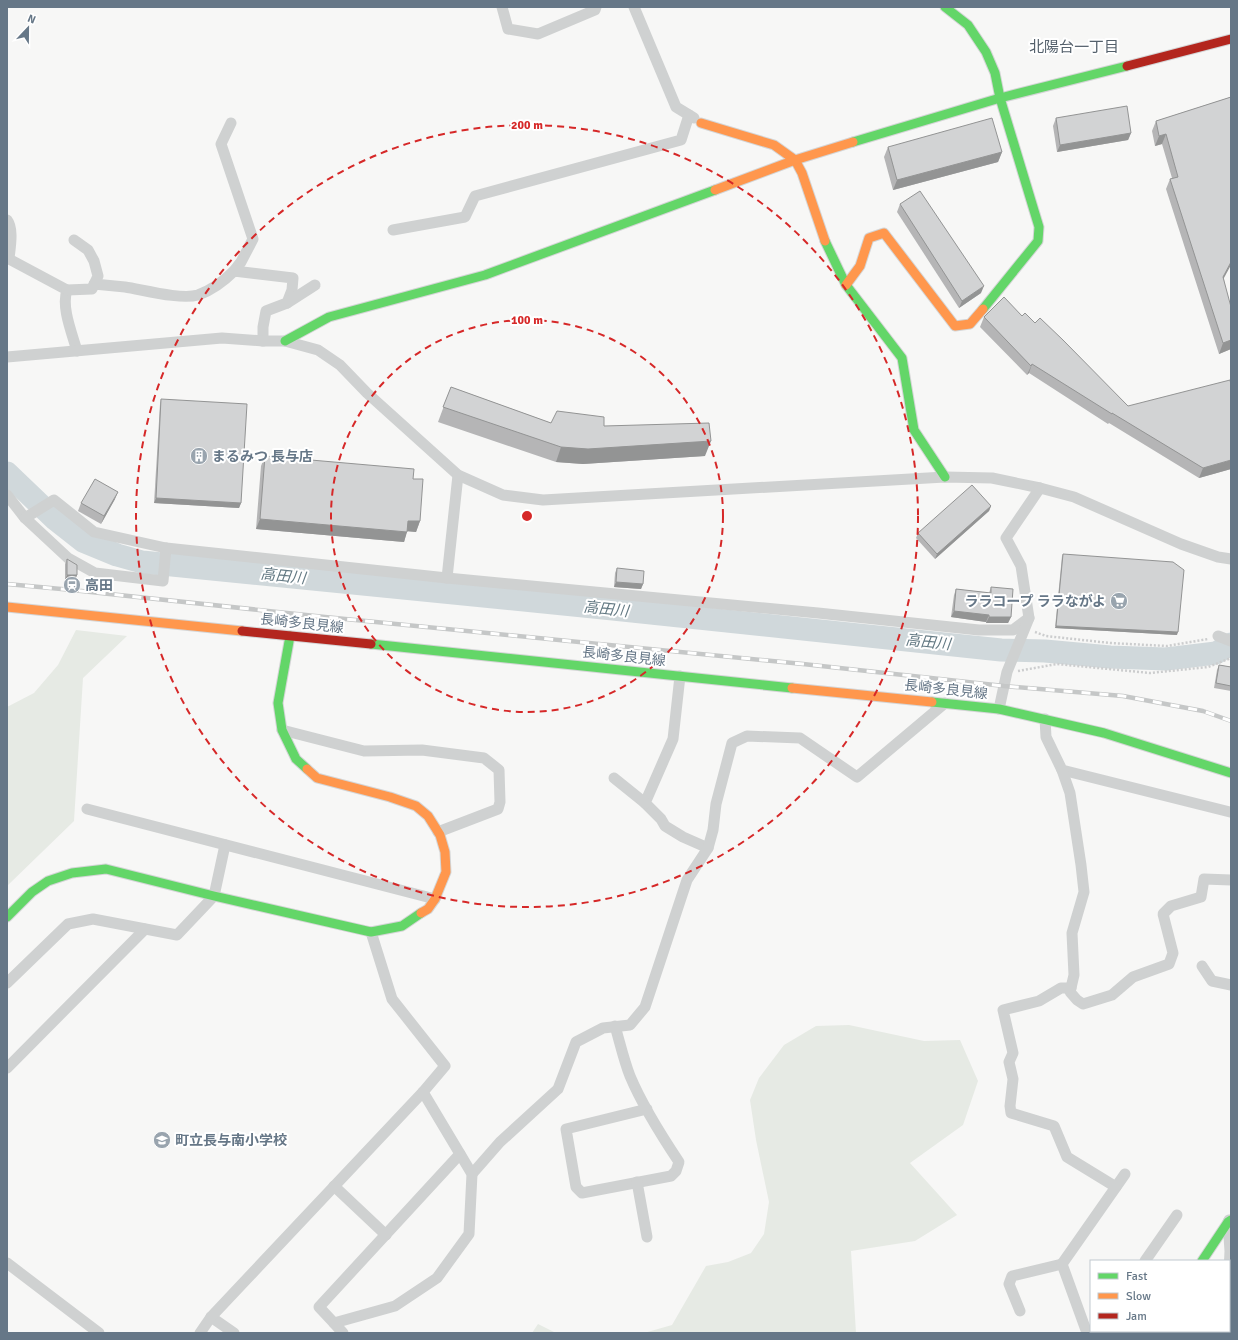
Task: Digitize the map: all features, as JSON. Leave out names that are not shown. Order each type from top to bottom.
[{"type":"street","points":[[502,7],[508,29],[538,34],[595,10],[596,7]]},
{"type":"street","points":[[634,7],[676,107],[701,123],[774,145],[795,160],[802,173],[823,238],[846,285],[902,358],[914,430],[945,477]]},
{"type":"street","points":[[846,285],[860,266],[869,238],[884,233],[955,326],[970,324],[1038,241],[1039,227],[1000,98],[995,73],[986,52],[968,25],[945,7]]},
{"type":"street","points":[[285,341],[330,317],[485,275],[795,160],[1000,98],[1231,38]]},
{"type":"street","points":[[392,230],[465,217],[475,196],[681,140],[689,115]]},
{"type":"street","points":[[94,284],[124,287],[174,296],[197,295],[226,280],[234,271],[241,262],[253,239],[221,144],[231,123]]},
{"type":"street","points":[[7,220],[9,222],[11,233],[9,259],[67,290],[92,289],[98,276],[94,261],[88,250],[74,240]]},
{"type":"street","points":[[234,271],[293,278],[292,290],[287,303]]},
{"type":"street","points":[[263,341],[263,327],[266,311],[287,303],[315,285]]},
{"type":"street","points":[[67,290],[64,297],[68,319],[77,351]]},
{"type":"street","points":[[7,357],[222,338],[285,341],[318,350],[340,365],[367,394],[458,475],[503,495],[543,500],[945,477],[992,478],[1074,497],[1181,544],[1218,557],[1231,559]]},
{"type":"street","points":[[447,578],[458,475]]},
{"type":"street","points":[[999,709],[1009,669],[1029,618],[1022,566],[1006,538],[1040,488]]},
{"type":"street","points":[[7,495],[25,518],[68,558],[95,573],[163,581],[166,548]]},
{"type":"street","points":[[25,518],[54,500],[94,532],[166,548],[447,578],[810,612],[979,630],[1013,630],[1029,618]]},
{"type":"street","name":"長崎多良見線","points":[[7,607],[999,709],[1104,733],[1231,773]]},
{"type":"street","points":[[7,917],[40,885],[55,878],[89,870],[106,870],[371,932],[402,926],[428,909],[435,899],[446,872],[445,852],[438,832],[428,816],[416,806],[390,797],[318,778],[296,759],[282,730],[278,703],[290,636]]},
{"type":"street","points":[[1219,636],[1231,641]]},
{"type":"street","points":[[645,803],[673,739],[680,676]]},
{"type":"street","points":[[472,1174],[500,1142],[558,1089],[576,1042],[603,1028],[630,1025],[645,1007],[687,880],[708,848],[713,830],[716,804],[732,743],[747,736],[800,738],[857,777],[945,703]]},
{"type":"street","points":[[1045,719],[1046,737],[1062,770],[1070,793],[1081,865],[1084,892],[1072,933],[1074,975],[1070,992],[1077,1000],[1083,1004],[1112,995],[1133,977],[1169,964],[1173,953],[1163,914],[1171,906],[1201,897],[1204,879],[1231,880]]},
{"type":"street","points":[[282,730],[364,751],[422,750],[484,758],[499,770],[500,802],[498,809],[438,832]]},
{"type":"street","points":[[1062,770],[1230,812]]},
{"type":"street","points":[[614,778],[662,819],[665,826],[683,837],[708,848]]},
{"type":"street","points":[[87,809],[435,899]]},
{"type":"street","points":[[7,984],[68,924],[93,919],[177,935],[214,896],[225,845]]},
{"type":"street","points":[[7,1068],[145,929]]},
{"type":"street","points":[[200,1333],[211,1317],[423,1092],[445,1066],[392,999],[371,932]]},
{"type":"street","points":[[1202,966],[1212,981],[1231,985]]},
{"type":"street","points":[[1071,988],[1061,988],[1039,1001],[1003,1010],[1013,1053],[1009,1062],[1013,1079],[1010,1106],[1011,1113],[1054,1126],[1067,1157],[1116,1187]]},
{"type":"street","points":[[615,1026],[630,1076],[647,1109],[655,1125],[679,1162],[676,1171],[671,1176],[582,1193],[576,1187],[566,1129],[647,1109]]},
{"type":"street","points":[[334,1323],[396,1306],[437,1278],[469,1234],[472,1174],[423,1092]]},
{"type":"street","points":[[343,1333],[319,1307],[460,1154]]},
{"type":"street","points":[[1020,1311],[1009,1284],[1012,1276],[1062,1264],[1125,1174]]},
{"type":"street","points":[[637,1182],[647,1237]]},
{"type":"street","points":[[334,1186],[386,1235]]},
{"type":"street","points":[[1146,1260],[1177,1215]]},
{"type":"street","points":[[1203,1260],[1230,1219]]},
{"type":"street","points":[[1230,1219],[1230,1260]]},
{"type":"street","points":[[7,1263],[99,1333]]},
{"type":"street","points":[[1062,1264],[1086,1333]]},
{"type":"street","points":[[211,1317],[234,1333]]},
{"type":"path","points":[[1025,630],[1046,636],[1110,643],[1167,646],[1210,639],[1219,636]]},
{"type":"path","points":[[1009,669],[1020,671],[1057,664],[1150,673],[1208,667],[1231,658]]},
{"type":"shaded area","points":[[76,630],[127,636],[83,678],[74,821],[7,886],[7,707],[34,693],[58,665]]},
{"type":"shaded area","points":[[849,1025],[924,1041],[960,1040],[978,1081],[963,1125],[910,1163],[957,1215],[915,1241],[851,1251],[856,1333],[644,1333],[672,1325],[706,1266],[728,1262],[751,1253],[764,1234],[769,1202],[756,1140],[750,1100],[759,1078],[784,1045],[816,1026]]},
{"type":"shaded area","points":[[538,1324],[556,1333],[532,1333]]},
{"type":"building","points":[[1231,97],[1231,262],[1223,277],[1231,307],[1231,340],[1223,343],[1170,179],[1178,177],[1166,134],[1159,136],[1156,121]]},
{"type":"building","points":[[1127,106],[1131,133],[1060,145],[1056,118]]},
{"type":"building","points":[[992,118],[1002,152],[897,180],[888,147]]},
{"type":"building","points":[[920,191],[984,286],[962,301],[900,204]]},
{"type":"building","points":[[1004,297],[1022,316],[1025,313],[1035,323],[1040,318],[1128,406],[1230,380],[1231,460],[1203,468],[1032,364],[1031,366],[984,317]]},
{"type":"building","points":[[451,387],[551,423],[557,411],[604,417],[604,426],[709,423],[711,441],[588,449],[561,447],[443,407]]},
{"type":"building","name":"まるみつ 長与店","points":[[161,399],[247,404],[241,503],[156,498]]},
{"type":"building","points":[[265,456],[414,469],[413,479],[423,479],[420,521],[408,521],[407,532],[260,519]]},
{"type":"building","points":[[95,479],[118,492],[104,516],[81,503]]},
{"type":"building","points":[[972,485],[991,506],[937,554],[918,533]]},
{"type":"building","name":"ララコープ ララながよ","points":[[1063,554],[1173,562],[1184,570],[1178,632],[1056,626]]},
{"type":"building","points":[[67,559],[77,565],[77,575],[67,575]]},
{"type":"building","points":[[617,568],[644,571],[643,584],[616,582]]},
{"type":"building","points":[[991,587],[1013,589],[1011,617],[989,617],[989,615],[954,611],[956,589],[991,593]]},
{"type":"building","points":[[1219,665],[1231,667],[1231,686],[1216,683]]},
{"type":"waterway","name":"高田川","points":[[7,473],[55,519],[83,541],[117,555],[142,562],[613,609],[1001,650],[1045,651],[1110,657],[1166,659],[1216,653],[1231,644]]},
{"type":"railway","points":[[7,584],[803,664],[1004,686],[1123,696],[1203,711],[1231,721]]},
{"type":"traffic: fast","points":[[945,7],[968,25],[986,52],[995,73],[1000,98],[1039,227],[1038,241],[983,309]]},
{"type":"traffic: fast","points":[[853,142],[1000,98],[1127,66]]},
{"type":"traffic: fast","points":[[285,341],[329,317],[485,275],[715,190]]},
{"type":"traffic: fast","points":[[825,241],[846,285],[902,358],[914,430],[945,477]]},
{"type":"traffic: fast","points":[[290,636],[278,703],[282,730],[296,759],[307,769]]},
{"type":"traffic: fast","points":[[371,644],[792,688]]},
{"type":"traffic: fast","points":[[932,702],[999,709],[1104,733],[1231,773]]},
{"type":"traffic: fast","points":[[7,917],[32,892],[48,881],[72,873],[106,869],[214,896],[371,932],[402,926],[421,913]]},
{"type":"traffic: fast","points":[[1203,1260],[1228,1222],[1231,1220]]},
{"type":"traffic: slow","points":[[701,123],[774,145],[795,160],[802,173],[825,241]]},
{"type":"traffic: slow","points":[[715,190],[795,160],[853,142]]},
{"type":"traffic: slow","points":[[846,285],[860,266],[869,238],[884,233],[955,326],[970,324],[983,309]]},
{"type":"traffic: slow","points":[[7,607],[242,631]]},
{"type":"traffic: slow","points":[[792,688],[932,702]]},
{"type":"traffic: slow","points":[[307,769],[317,778],[390,797],[416,806],[428,816],[440,835],[445,852],[446,872],[435,899],[428,909],[421,913]]},
{"type":"traffic: jam","points":[[1127,66],[1231,39]]},
{"type":"traffic: jam","points":[[242,631],[371,644]]},
{"type":"place","name":"まるみつ 長与店","points":[[199,456]]},
{"type":"place","name":"高田","points":[[72,585]]},
{"type":"place","name":"ララコープ ララながよ","points":[[1119,601]]},
{"type":"place","name":"町立長与南小学校","points":[[162,1140]]},
{"type":"district","name":"北陽台一丁目","points":[[1074,47]]}]
